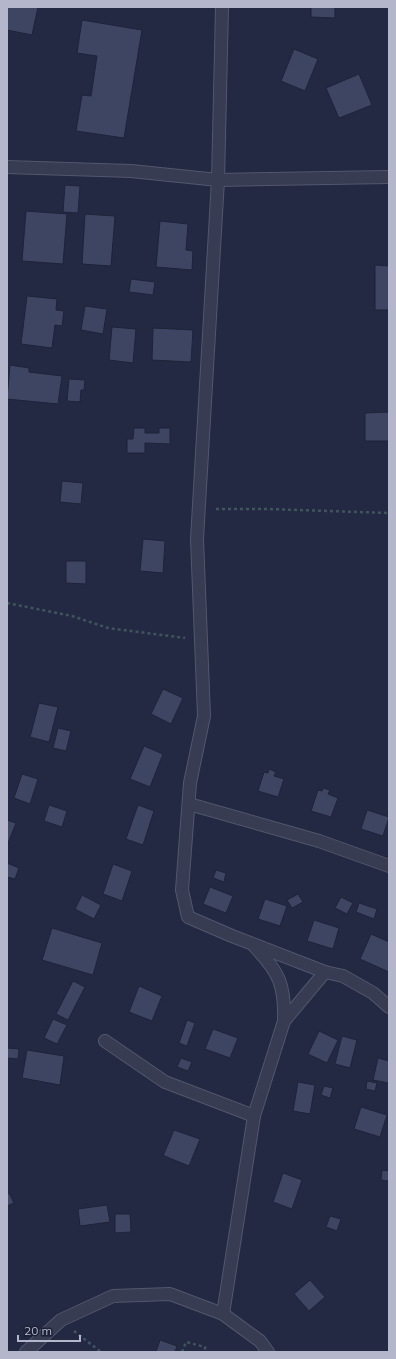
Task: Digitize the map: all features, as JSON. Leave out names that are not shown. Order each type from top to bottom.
[{"type":"street","points":[[222,7],[218,180],[197,539],[204,716],[190,783],[182,890],[188,917],[252,944],[325,972],[343,976],[372,994],[389,1007]]},
{"type":"street","points":[[7,168],[131,171],[218,180],[389,177]]},
{"type":"street","points":[[189,804],[319,841],[389,866]]},
{"type":"street","points":[[223,1314],[254,1116],[284,1021],[285,1001],[279,979],[270,962],[252,944]]},
{"type":"street","points":[[284,1021],[325,972]]},
{"type":"street","points":[[105,1040],[165,1082],[254,1116]]},
{"type":"street","points":[[26,1352],[61,1320],[113,1296],[170,1294],[223,1314],[260,1341],[268,1352]]},
{"type":"path","points":[[199,509],[268,509],[389,513]]},
{"type":"path","points":[[7,603],[72,616],[108,628],[201,641]]},
{"type":"path","points":[[61,1320],[101,1352]]},
{"type":"path","points":[[182,1352],[186,1342],[205,1347],[205,1352]]},
{"type":"building","points":[[7,7],[38,7],[32,35],[7,30]]},
{"type":"building","points":[[311,7],[335,7],[335,18],[311,17]]},
{"type":"building","points":[[82,20],[142,30],[124,138],[76,131],[82,95],[91,96],[97,56],[77,53]]},
{"type":"building","points":[[294,49],[318,59],[305,91],[281,81]]},
{"type":"building","points":[[359,74],[372,105],[339,118],[326,88]]},
{"type":"building","points":[[65,185],[80,186],[78,213],[63,212]]},
{"type":"building","points":[[26,211],[67,214],[63,264],[22,261]]},
{"type":"building","points":[[85,214],[115,216],[111,266],[82,264]]},
{"type":"building","points":[[160,221],[188,224],[186,250],[193,251],[192,270],[156,267]]},
{"type":"building","points":[[375,265],[389,266],[389,310],[375,310]]},
{"type":"building","points":[[131,279],[155,282],[153,295],[129,292]]},
{"type":"building","points":[[27,296],[57,299],[56,310],[64,311],[62,326],[55,325],[52,348],[21,344]]},
{"type":"building","points":[[85,306],[107,309],[103,334],[81,330]]},
{"type":"building","points":[[112,327],[136,329],[133,363],[109,360]]},
{"type":"building","points":[[153,328],[193,330],[191,362],[152,360]]},
{"type":"building","points":[[10,365],[29,368],[29,372],[62,376],[58,404],[7,399]]},
{"type":"building","points":[[69,379],[85,380],[84,390],[81,390],[80,402],[67,401]]},
{"type":"building","points":[[389,412],[389,441],[365,441],[365,413]]},
{"type":"building","points":[[134,428],[145,428],[145,433],[159,433],[159,428],[170,428],[170,444],[145,443],[145,453],[127,453],[127,439],[133,439]]},
{"type":"building","points":[[62,481],[83,483],[81,504],[60,502]]},
{"type":"building","points":[[143,539],[165,541],[163,573],[140,571]]},
{"type":"building","points":[[66,561],[86,561],[86,584],[66,583]]},
{"type":"building","points":[[163,689],[183,698],[171,724],[151,714]]},
{"type":"building","points":[[39,703],[58,707],[49,742],[30,737]]},
{"type":"building","points":[[58,728],[71,731],[66,751],[53,748]]},
{"type":"building","points":[[144,746],[163,754],[150,787],[130,779]]},
{"type":"building","points":[[269,769],[276,772],[274,776],[284,779],[278,797],[258,791],[264,772],[268,773]]},
{"type":"building","points":[[22,774],[38,779],[30,804],[14,798]]},
{"type":"building","points":[[323,788],[330,790],[328,794],[338,798],[331,817],[311,811],[318,790],[322,791]]},
{"type":"building","points":[[49,805],[67,811],[62,827],[44,821]]},
{"type":"building","points":[[138,805],[154,811],[143,845],[126,839]]},
{"type":"building","points":[[367,810],[389,817],[383,836],[361,829]]},
{"type":"building","points":[[7,820],[16,823],[7,846]]},
{"type":"building","points":[[7,863],[19,868],[15,879],[7,877]]},
{"type":"building","points":[[113,864],[132,871],[122,901],[103,894]]},
{"type":"building","points":[[216,870],[226,873],[224,882],[213,878]]},
{"type":"building","points":[[210,887],[233,896],[226,913],[203,904]]},
{"type":"building","points":[[298,894],[303,902],[292,908],[287,900]]},
{"type":"building","points":[[82,895],[101,905],[94,919],[75,909]]},
{"type":"building","points":[[341,897],[353,903],[347,914],[335,908]]},
{"type":"building","points":[[265,899],[287,906],[280,926],[258,919]]},
{"type":"building","points":[[359,903],[377,909],[374,919],[356,912]]},
{"type":"building","points":[[314,920],[339,928],[333,949],[307,941]]},
{"type":"building","points":[[52,928],[102,943],[93,975],[42,960]]},
{"type":"building","points":[[371,934],[389,942],[389,972],[360,959]]},
{"type":"building","points":[[73,981],[85,987],[68,1020],[56,1014]]},
{"type":"building","points":[[139,986],[162,996],[152,1021],[129,1012]]},
{"type":"building","points":[[53,1019],[67,1025],[57,1044],[44,1038]]},
{"type":"building","points":[[187,1020],[195,1023],[187,1046],[179,1043]]},
{"type":"building","points":[[213,1029],[238,1038],[230,1058],[205,1049]]},
{"type":"building","points":[[319,1031],[338,1040],[327,1063],[308,1054]]},
{"type":"building","points":[[342,1036],[357,1040],[350,1068],[335,1064]]},
{"type":"building","points":[[7,1048],[19,1049],[18,1059],[7,1058]]},
{"type":"building","points":[[27,1050],[64,1056],[60,1085],[22,1078]]},
{"type":"building","points":[[181,1058],[192,1062],[188,1071],[177,1067]]},
{"type":"building","points":[[378,1058],[389,1061],[389,1083],[373,1080]]},
{"type":"building","points":[[367,1081],[377,1083],[375,1091],[366,1089]]},
{"type":"building","points":[[298,1082],[315,1085],[310,1114],[293,1111]]},
{"type":"building","points":[[324,1086],[333,1088],[330,1098],[321,1095]]},
{"type":"building","points":[[361,1107],[387,1115],[380,1137],[354,1129]]},
{"type":"building","points":[[174,1130],[200,1139],[189,1166],[163,1155]]},
{"type":"building","points":[[382,1170],[389,1171],[389,1181],[381,1180]]},
{"type":"building","points":[[283,1173],[302,1180],[292,1209],[273,1202]]},
{"type":"building","points":[[9,1193],[14,1203],[7,1206],[7,1194]]},
{"type":"building","points":[[107,1205],[110,1222],[80,1226],[78,1209]]},
{"type":"building","points":[[115,1214],[130,1214],[131,1232],[115,1233]]},
{"type":"building","points":[[330,1216],[341,1219],[337,1231],[326,1227]]},
{"type":"building","points":[[310,1280],[325,1297],[309,1311],[294,1294]]},
{"type":"building","points":[[160,1340],[177,1346],[175,1352],[156,1352]]}]
